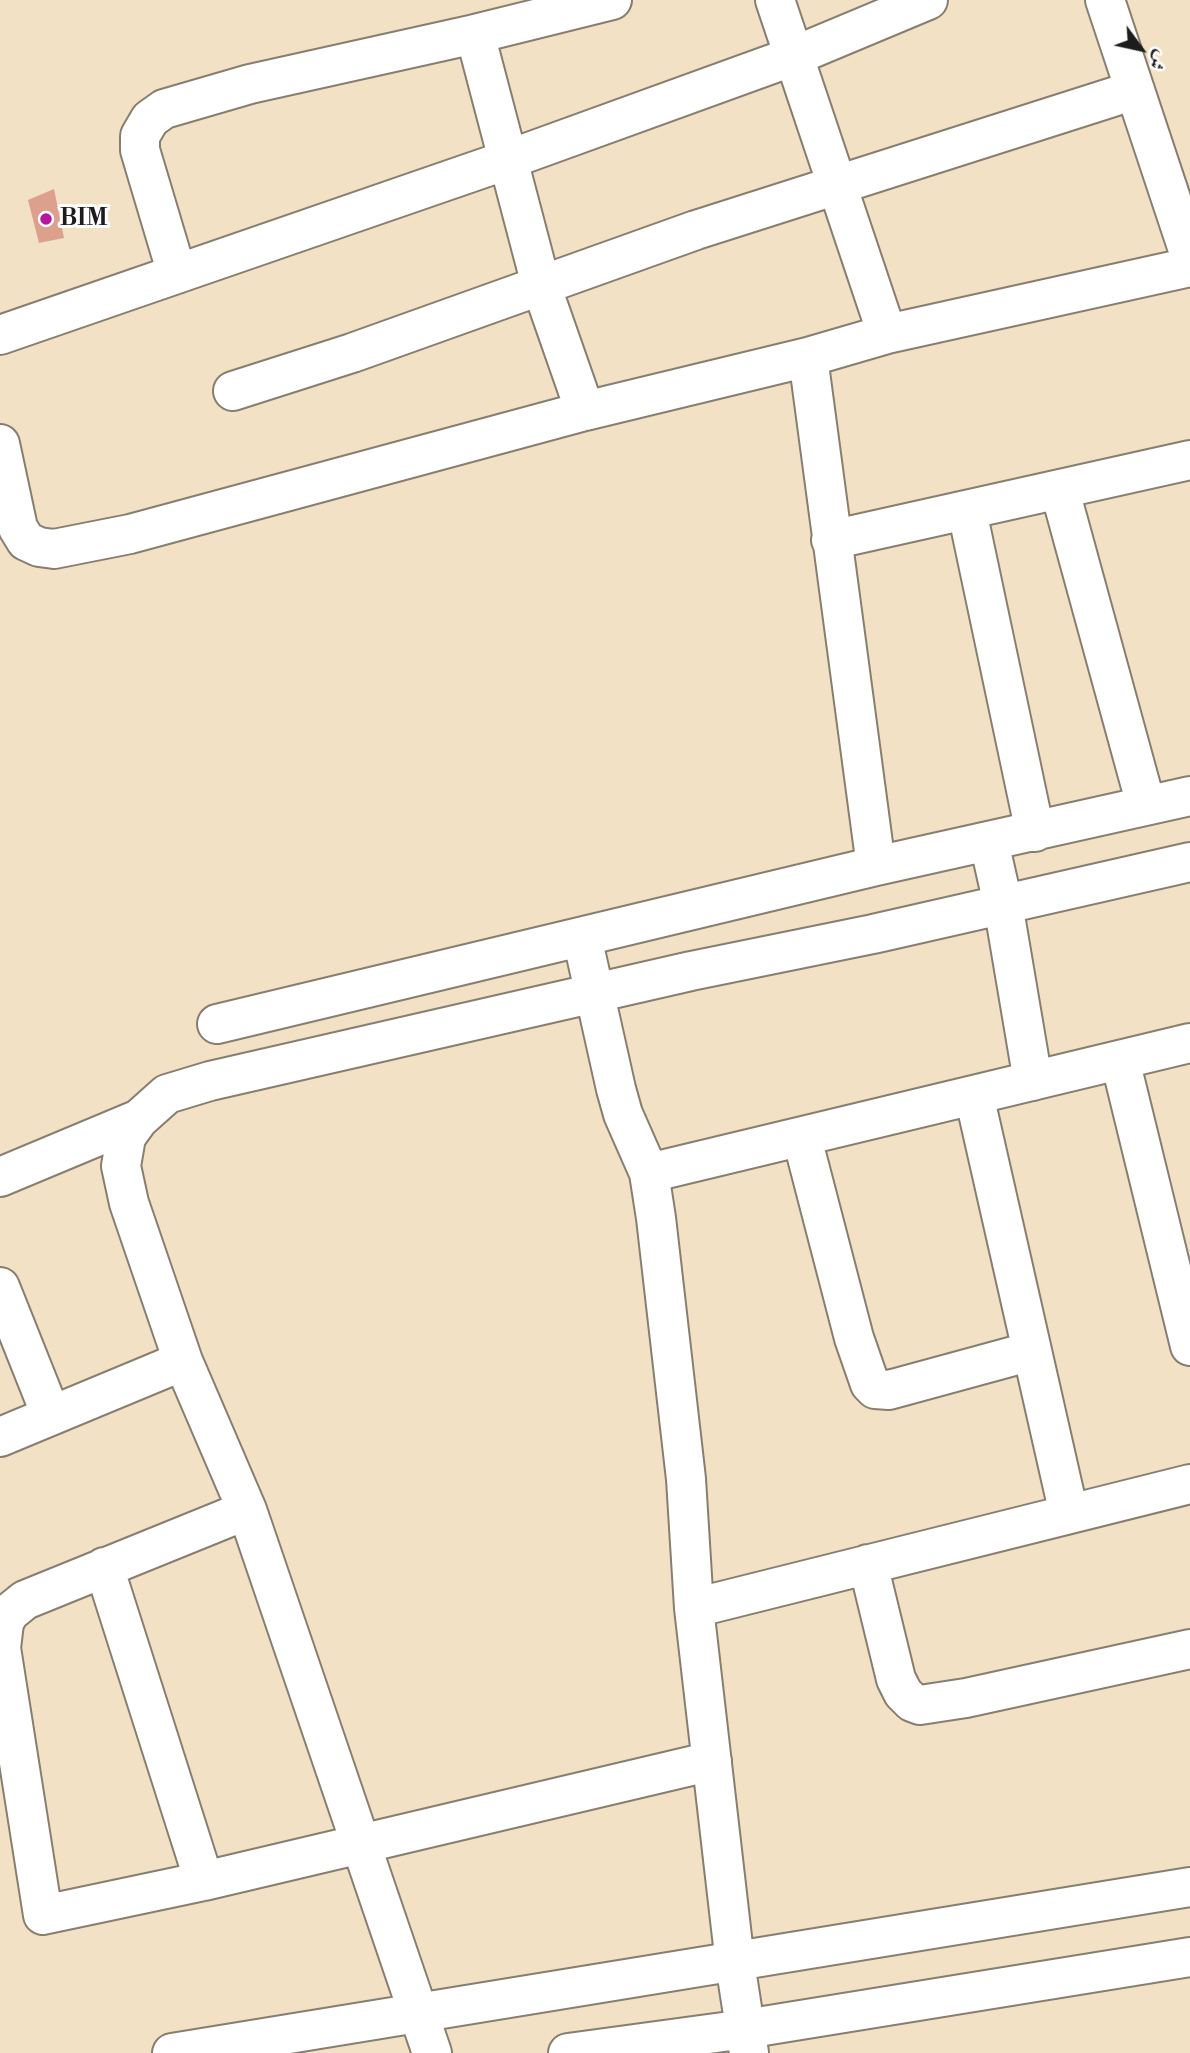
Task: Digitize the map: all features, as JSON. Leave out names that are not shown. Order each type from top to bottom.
[{"type":"street","points":[[177,274],[140,150],[140,136],[150,119],[164,108],[250,84],[475,34],[612,0]]},
{"type":"street","points":[[775,0],[887,334]]},
{"type":"street","points":[[0,335],[507,160],[794,56],[928,0]]},
{"type":"street","points":[[1105,0],[1190,256]]},
{"type":"street","points":[[475,34],[541,285],[585,411]]},
{"type":"street","points":[[233,391],[352,354],[541,285],[836,184],[1135,90]]},
{"type":"street","points":[[0,444],[18,528],[26,541],[39,547],[54,549],[130,534],[585,411],[808,357],[887,334],[1190,267]]},
{"type":"street","points":[[808,357],[876,866]]},
{"type":"street","points":[[831,540],[1190,460]]},
{"type":"street","points":[[1060,491],[1146,805]]},
{"type":"street","points":[[967,511],[1035,832]]},
{"type":"street","points":[[217,1024],[876,866],[1190,796]]},
{"type":"street","points":[[989,842],[1003,904],[1033,1081]]},
{"type":"street","points":[[432,2053],[363,1843],[247,1510],[183,1361],[129,1203],[121,1166],[126,1137],[139,1119],[167,1094],[210,1081],[594,993],[1190,862]]},
{"type":"street","points":[[582,937],[623,1114],[649,1173],[686,1479],[694,1608],[735,1963],[747,2041]]},
{"type":"street","points":[[649,1173],[1190,1043]]},
{"type":"street","points":[[1121,1060],[1185,1301],[1190,1346]]},
{"type":"street","points":[[974,1095],[1069,1514]]},
{"type":"street","points":[[0,1177],[139,1119]]},
{"type":"street","points":[[802,1138],[854,1338],[870,1384],[875,1389],[889,1390],[1032,1351]]},
{"type":"street","points":[[0,1287],[51,1415]]},
{"type":"street","points":[[0,1437],[183,1361]]},
{"type":"street","points":[[694,1608],[1190,1484]]},
{"type":"street","points":[[247,1510],[25,1600],[9,1613],[1,1632],[1,1648],[43,1915],[204,1881],[712,1761]]},
{"type":"street","points":[[868,1564],[896,1679],[903,1693],[912,1702],[920,1705],[966,1698],[1190,1648]]},
{"type":"street","points":[[104,1567],[204,1881]]},
{"type":"street","points":[[172,2053],[1190,1887]]},
{"type":"street","points":[[568,2053],[747,2041],[1190,1957]]},
{"type":"building","name":"BIM","points":[[54,189],[64,238],[39,243],[28,200]]},
{"type":"place","name":"BIM","points":[[46,219]]}]
